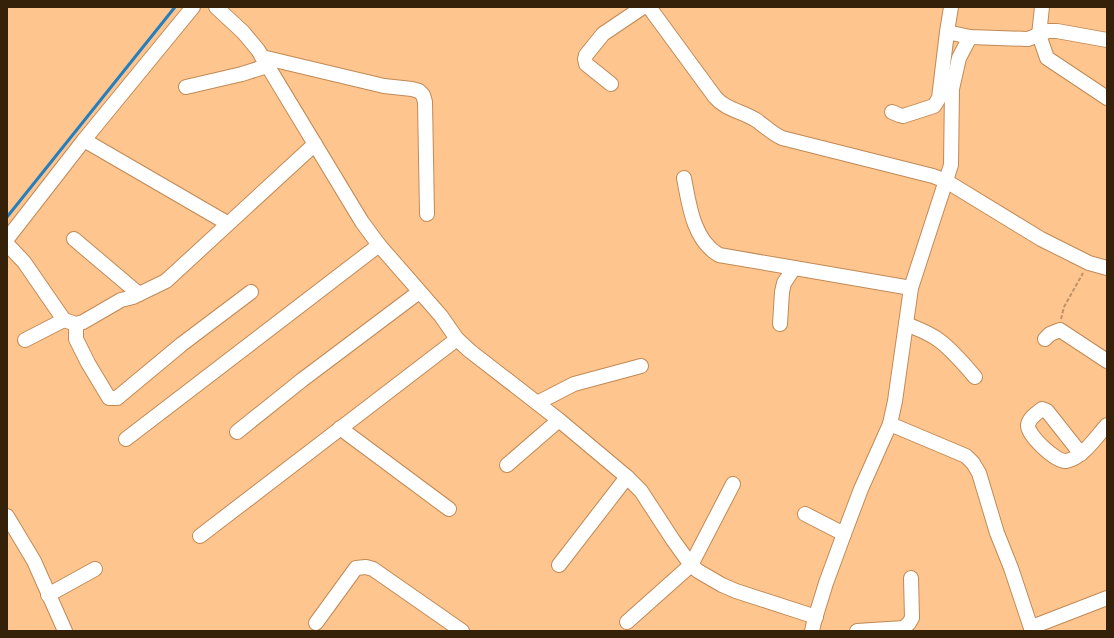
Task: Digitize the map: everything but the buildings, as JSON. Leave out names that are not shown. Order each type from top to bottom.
[{"type":"street","points":[[7,239],[84,140],[193,7]]},
{"type":"street","points":[[216,7],[243,32],[265,61],[352,208],[379,245],[438,313],[457,339],[470,351],[559,420],[627,477],[641,491],[691,565],[698,571],[722,585],[736,591],[816,617]]},
{"type":"street","points":[[610,84],[586,64],[586,55],[603,34],[643,7]]},
{"type":"street","points":[[650,7],[715,97],[726,108],[756,120],[773,134],[782,138],[933,176],[946,181],[1041,239],[1089,263],[1107,268]]},
{"type":"street","points":[[892,112],[899,116],[903,116],[934,106],[937,103],[939,98],[951,7]]},
{"type":"street","points":[[1042,7],[1039,35],[1047,58],[1107,98]]},
{"type":"street","points":[[947,32],[970,36],[1028,39],[1048,31],[1057,31],[1107,40]]},
{"type":"street","points":[[812,631],[844,534],[890,424],[895,401],[911,288],[951,165],[952,89],[959,58],[970,36]]},
{"type":"street","points":[[186,87],[242,74],[265,61],[419,91],[423,95],[425,102],[427,214]]},
{"type":"street","points":[[84,140],[227,223]]},
{"type":"street","points":[[24,340],[70,322],[83,322],[121,300],[139,294],[166,281],[227,223],[315,144]]},
{"type":"street","points":[[684,178],[693,220],[704,244],[719,255],[911,288]]},
{"type":"street","points":[[74,240],[139,294]]},
{"type":"street","points":[[7,244],[24,262],[70,322],[88,363],[109,398],[117,398],[182,344],[251,292]]},
{"type":"street","points":[[126,439],[379,245]]},
{"type":"street","points":[[780,324],[784,283],[794,268]]},
{"type":"street","points":[[237,432],[302,380],[419,292]]},
{"type":"street","points":[[906,324],[930,335],[939,341],[954,353],[975,377]]},
{"type":"street","points":[[1045,339],[1050,334],[1060,330],[1107,361]]},
{"type":"street","points":[[200,536],[457,339]]},
{"type":"street","points":[[537,403],[574,384],[641,366]]},
{"type":"street","points":[[507,465],[559,420]]},
{"type":"street","points":[[890,424],[966,456],[973,463],[979,473],[997,533],[1032,629],[1107,598]]},
{"type":"street","points":[[1080,454],[1107,425]]},
{"type":"street","points":[[340,428],[449,508]]},
{"type":"street","points":[[559,565],[627,477]]},
{"type":"street","points":[[627,622],[691,565],[733,484]]},
{"type":"street","points":[[805,514],[844,534]]},
{"type":"street","points":[[7,516],[34,562],[65,631]]},
{"type":"street","points":[[316,623],[356,568],[366,567],[373,570],[462,631]]},
{"type":"street","points":[[48,594],[95,570]]},
{"type":"street","points":[[858,631],[904,628],[910,623],[912,618],[910,578]]},
{"type":"path","points":[[1060,330],[1064,307],[1089,263]]},
{"type":"waterway","points":[[7,217],[175,7]]}]
